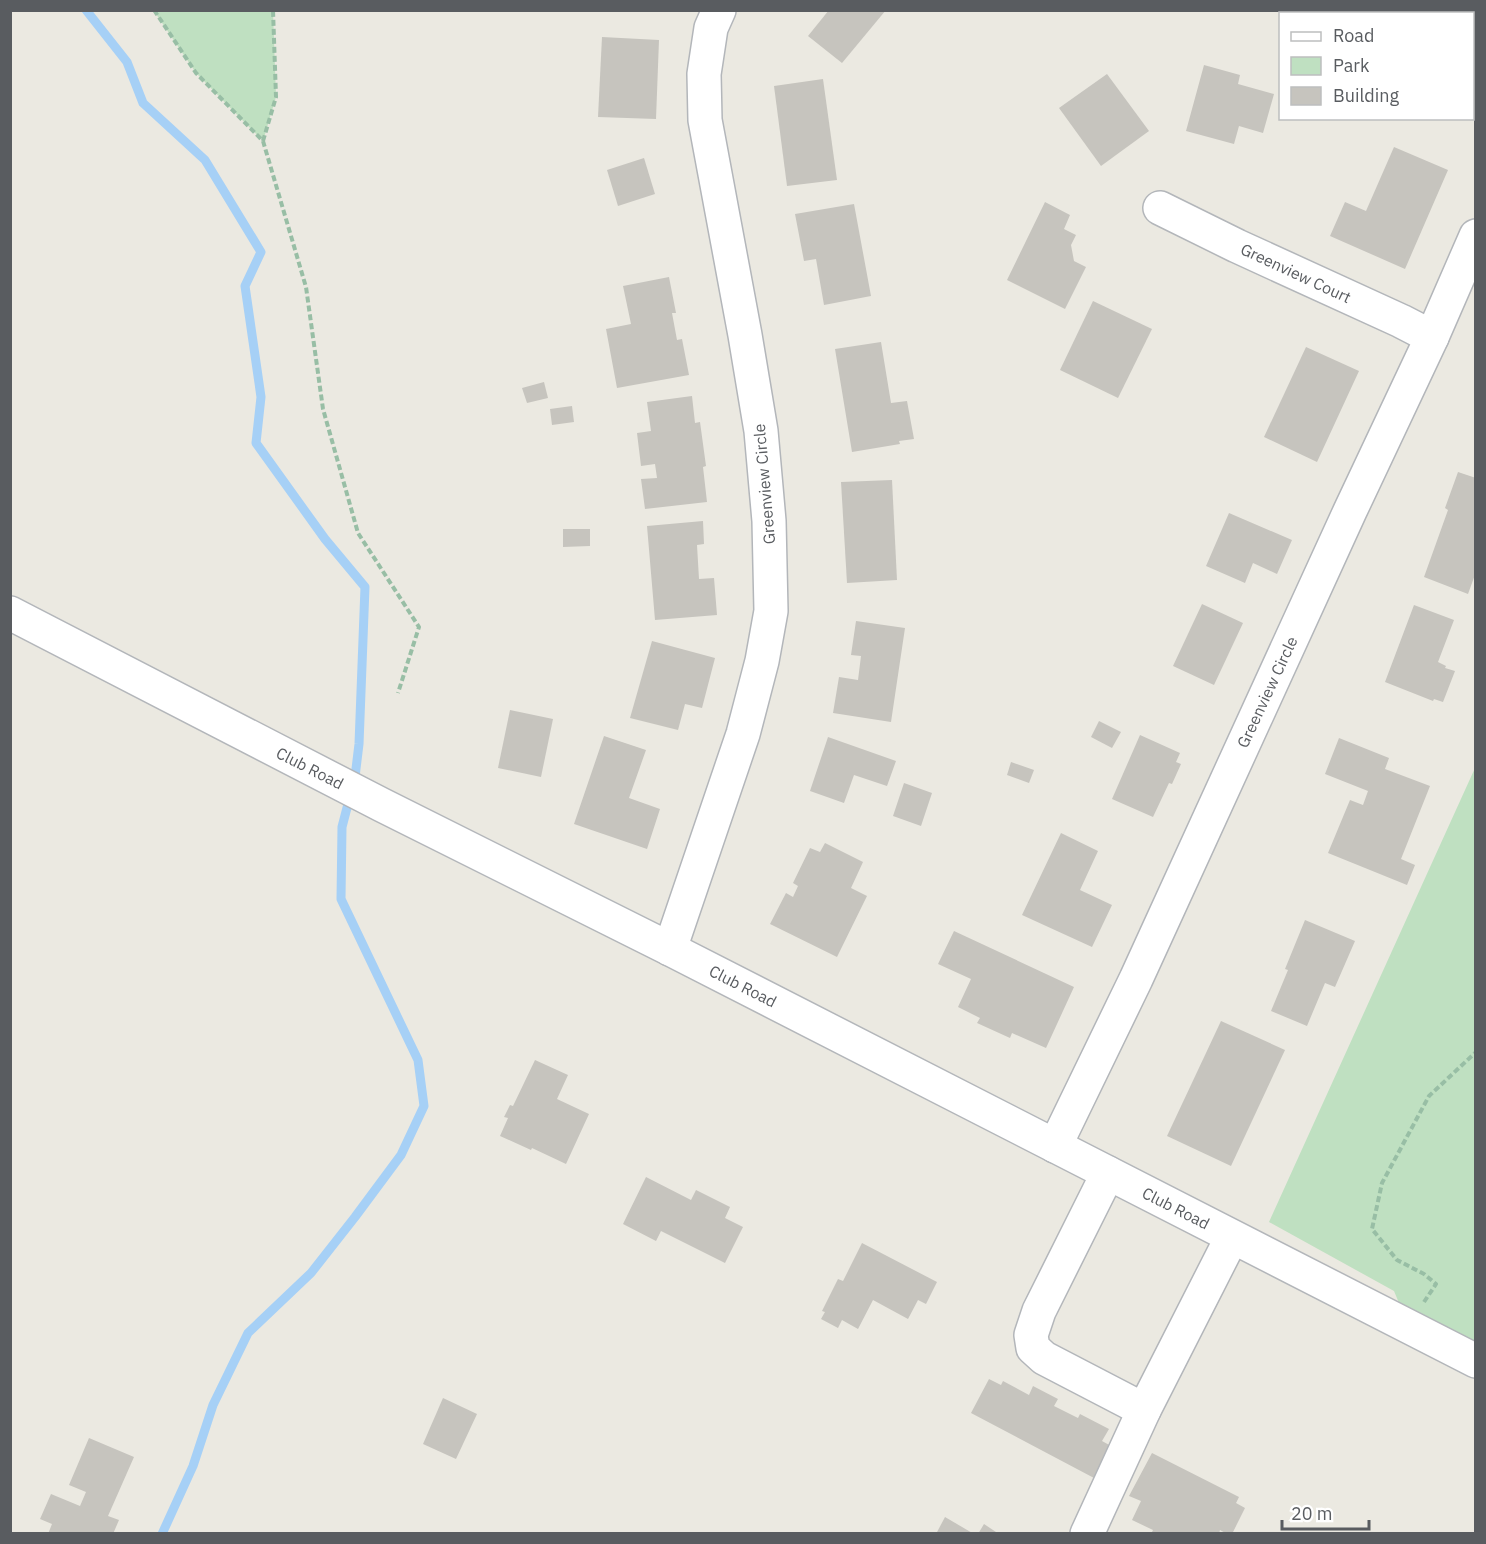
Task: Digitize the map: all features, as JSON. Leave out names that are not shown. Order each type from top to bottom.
[{"type":"street","name":"Greenview Circle","points":[[670,949],[743,734],[762,661],[771,611],[769,521],[761,431],[705,120],[704,74],[711,28],[719,10]]},
{"type":"street","name":"Greenview Court","points":[[1160,208],[1432,337]]},
{"type":"street","name":"Greenview Circle","points":[[1055,1146],[1136,979],[1432,337],[1476,236]]},
{"type":"street","name":"Club Road","points":[[10,613],[382,806],[670,949],[1476,1361]]},
{"type":"street","points":[[1108,1173],[1039,1311],[1031,1335],[1033,1348],[1044,1358],[1144,1410]]},
{"type":"street","points":[[1087,1533],[1144,1410],[1232,1236]]},
{"type":"path","points":[[154,10],[196,73],[263,141],[306,287],[323,409],[358,533],[419,627],[398,693]]},
{"type":"path","points":[[263,141],[276,97],[273,10]]},
{"type":"path","points":[[1409,1327],[1436,1284],[1424,1274],[1397,1260],[1372,1229],[1382,1183],[1429,1096],[1476,1052]]},
{"type":"green space","points":[[154,11],[273,11],[276,97],[263,141],[196,73]]},
{"type":"green space","points":[[1475,768],[1475,1361],[1409,1327],[1394,1291],[1269,1222]]},
{"type":"building","points":[[829,10],[886,10],[842,63],[808,36]]},
{"type":"building","points":[[1399,10],[1440,10],[1444,12],[1398,12]]},
{"type":"building","points":[[1474,26],[1476,27],[1476,98],[1474,102]]},
{"type":"building","points":[[602,37],[659,40],[656,119],[598,117]]},
{"type":"building","points":[[1204,65],[1240,75],[1238,84],[1274,94],[1263,133],[1239,126],[1234,144],[1186,131]]},
{"type":"building","points":[[1107,74],[1149,131],[1101,166],[1059,108]]},
{"type":"building","points":[[823,79],[837,180],[787,186],[774,86]]},
{"type":"building","points":[[1394,147],[1448,170],[1405,269],[1330,236],[1345,202],[1366,211]]},
{"type":"building","points":[[644,158],[655,194],[618,206],[607,170]]},
{"type":"building","points":[[1045,202],[1070,215],[1064,229],[1076,235],[1071,245],[1074,261],[1086,267],[1065,309],[1007,280]]},
{"type":"building","points":[[854,204],[871,296],[824,305],[816,259],[804,261],[795,214]]},
{"type":"building","points":[[669,277],[676,313],[672,313],[677,340],[682,339],[689,375],[617,388],[606,329],[631,324],[623,286]]},
{"type":"building","points":[[1093,301],[1152,329],[1118,398],[1060,370]]},
{"type":"building","points":[[881,342],[891,403],[907,401],[914,439],[899,441],[900,444],[852,452],[835,349]]},
{"type":"building","points":[[1306,347],[1359,371],[1317,462],[1264,437]]},
{"type":"building","points":[[544,382],[548,398],[527,403],[522,388]]},
{"type":"building","points":[[692,396],[695,423],[700,422],[706,466],[703,467],[707,502],[645,509],[641,479],[657,478],[655,464],[641,466],[637,433],[651,431],[647,402]]},
{"type":"building","points":[[572,406],[574,422],[552,425],[550,409]]},
{"type":"building","points":[[1458,472],[1476,478],[1476,572],[1468,594],[1424,577],[1448,510],[1445,508]]},
{"type":"building","points":[[892,480],[897,580],[847,583],[841,482]]},
{"type":"building","points":[[1229,513],[1292,540],[1277,574],[1253,563],[1245,583],[1206,566]]},
{"type":"building","points":[[703,521],[704,544],[697,545],[699,579],[714,578],[717,615],[655,620],[647,526]]},
{"type":"building","points":[[563,529],[590,529],[590,546],[563,547]]},
{"type":"building","points":[[1202,604],[1243,623],[1214,685],[1173,666]]},
{"type":"building","points":[[1414,605],[1454,620],[1438,662],[1446,666],[1445,668],[1455,671],[1443,702],[1434,699],[1433,701],[1385,682]]},
{"type":"building","points":[[856,621],[905,628],[891,722],[833,713],[839,677],[858,680],[861,656],[851,655]]},
{"type":"building","points":[[652,641],[715,658],[702,708],[685,704],[678,730],[630,718]]},
{"type":"building","points":[[510,710],[553,719],[541,777],[498,768]]},
{"type":"building","points":[[1099,721],[1121,732],[1112,748],[1091,737]]},
{"type":"building","points":[[1140,735],[1180,753],[1176,762],[1181,764],[1153,817],[1112,799]]},
{"type":"building","points":[[604,736],[646,750],[629,798],[660,809],[647,849],[574,824]]},
{"type":"building","points":[[828,737],[896,761],[887,786],[854,775],[844,803],[810,791]]},
{"type":"building","points":[[1339,738],[1389,758],[1385,769],[1430,786],[1401,859],[1415,865],[1407,885],[1328,853],[1350,800],[1363,805],[1368,791],[1325,774]]},
{"type":"building","points":[[1011,762],[1034,770],[1029,783],[1007,775]]},
{"type":"building","points":[[904,783],[932,793],[921,826],[893,816]]},
{"type":"building","points":[[1061,833],[1098,851],[1080,890],[1112,905],[1092,947],[1022,915]]},
{"type":"building","points":[[825,843],[863,862],[851,888],[867,896],[837,957],[770,924],[786,893],[793,897],[798,886],[793,883],[810,848],[820,852]]},
{"type":"building","points":[[1305,920],[1355,941],[1335,987],[1325,983],[1307,1026],[1271,1011]]},
{"type":"building","points":[[954,931],[1074,987],[1046,1048],[1012,1033],[1010,1038],[977,1023],[980,1018],[958,1007],[971,979],[938,964]]},
{"type":"building","points":[[1221,1021],[1285,1050],[1231,1166],[1167,1136]]},
{"type":"building","points":[[535,1060],[568,1075],[557,1099],[589,1114],[566,1164],[500,1136],[508,1118],[504,1117],[510,1105],[513,1106]]},
{"type":"building","points":[[646,1177],[691,1200],[696,1190],[730,1207],[725,1218],[743,1227],[725,1263],[661,1231],[656,1241],[623,1224]]},
{"type":"building","points":[[862,1243],[937,1282],[926,1304],[918,1300],[908,1319],[873,1300],[858,1329],[842,1320],[838,1328],[821,1319],[825,1312],[822,1311],[838,1279],[843,1281]]},
{"type":"building","points":[[989,1379],[1001,1385],[1003,1381],[1029,1395],[1033,1386],[1058,1399],[1054,1406],[1078,1418],[1080,1414],[1109,1429],[1102,1441],[1111,1446],[1094,1478],[971,1413]]},
{"type":"building","points":[[443,1398],[477,1414],[456,1459],[423,1444]]},
{"type":"building","points":[[89,1438],[134,1457],[108,1516],[119,1520],[113,1534],[48,1534],[52,1524],[40,1519],[51,1494],[80,1506],[86,1492],[69,1485]]},
{"type":"building","points":[[1152,1453],[1239,1497],[1236,1503],[1245,1508],[1232,1534],[1220,1530],[1219,1534],[1151,1534],[1153,1530],[1132,1520],[1141,1501],[1129,1496]]},
{"type":"building","points":[[945,1517],[974,1534],[936,1534]]},
{"type":"building","points":[[984,1524],[999,1534],[978,1534]]},
{"type":"waterway","points":[[86,10],[127,62],[143,103],[205,160],[261,252],[245,286],[261,397],[256,443],[325,539],[365,587],[359,744],[355,777],[342,827],[341,899],[418,1060],[424,1106],[401,1155],[355,1217],[311,1273],[248,1333],[213,1405],[193,1466],[162,1534]]}]
